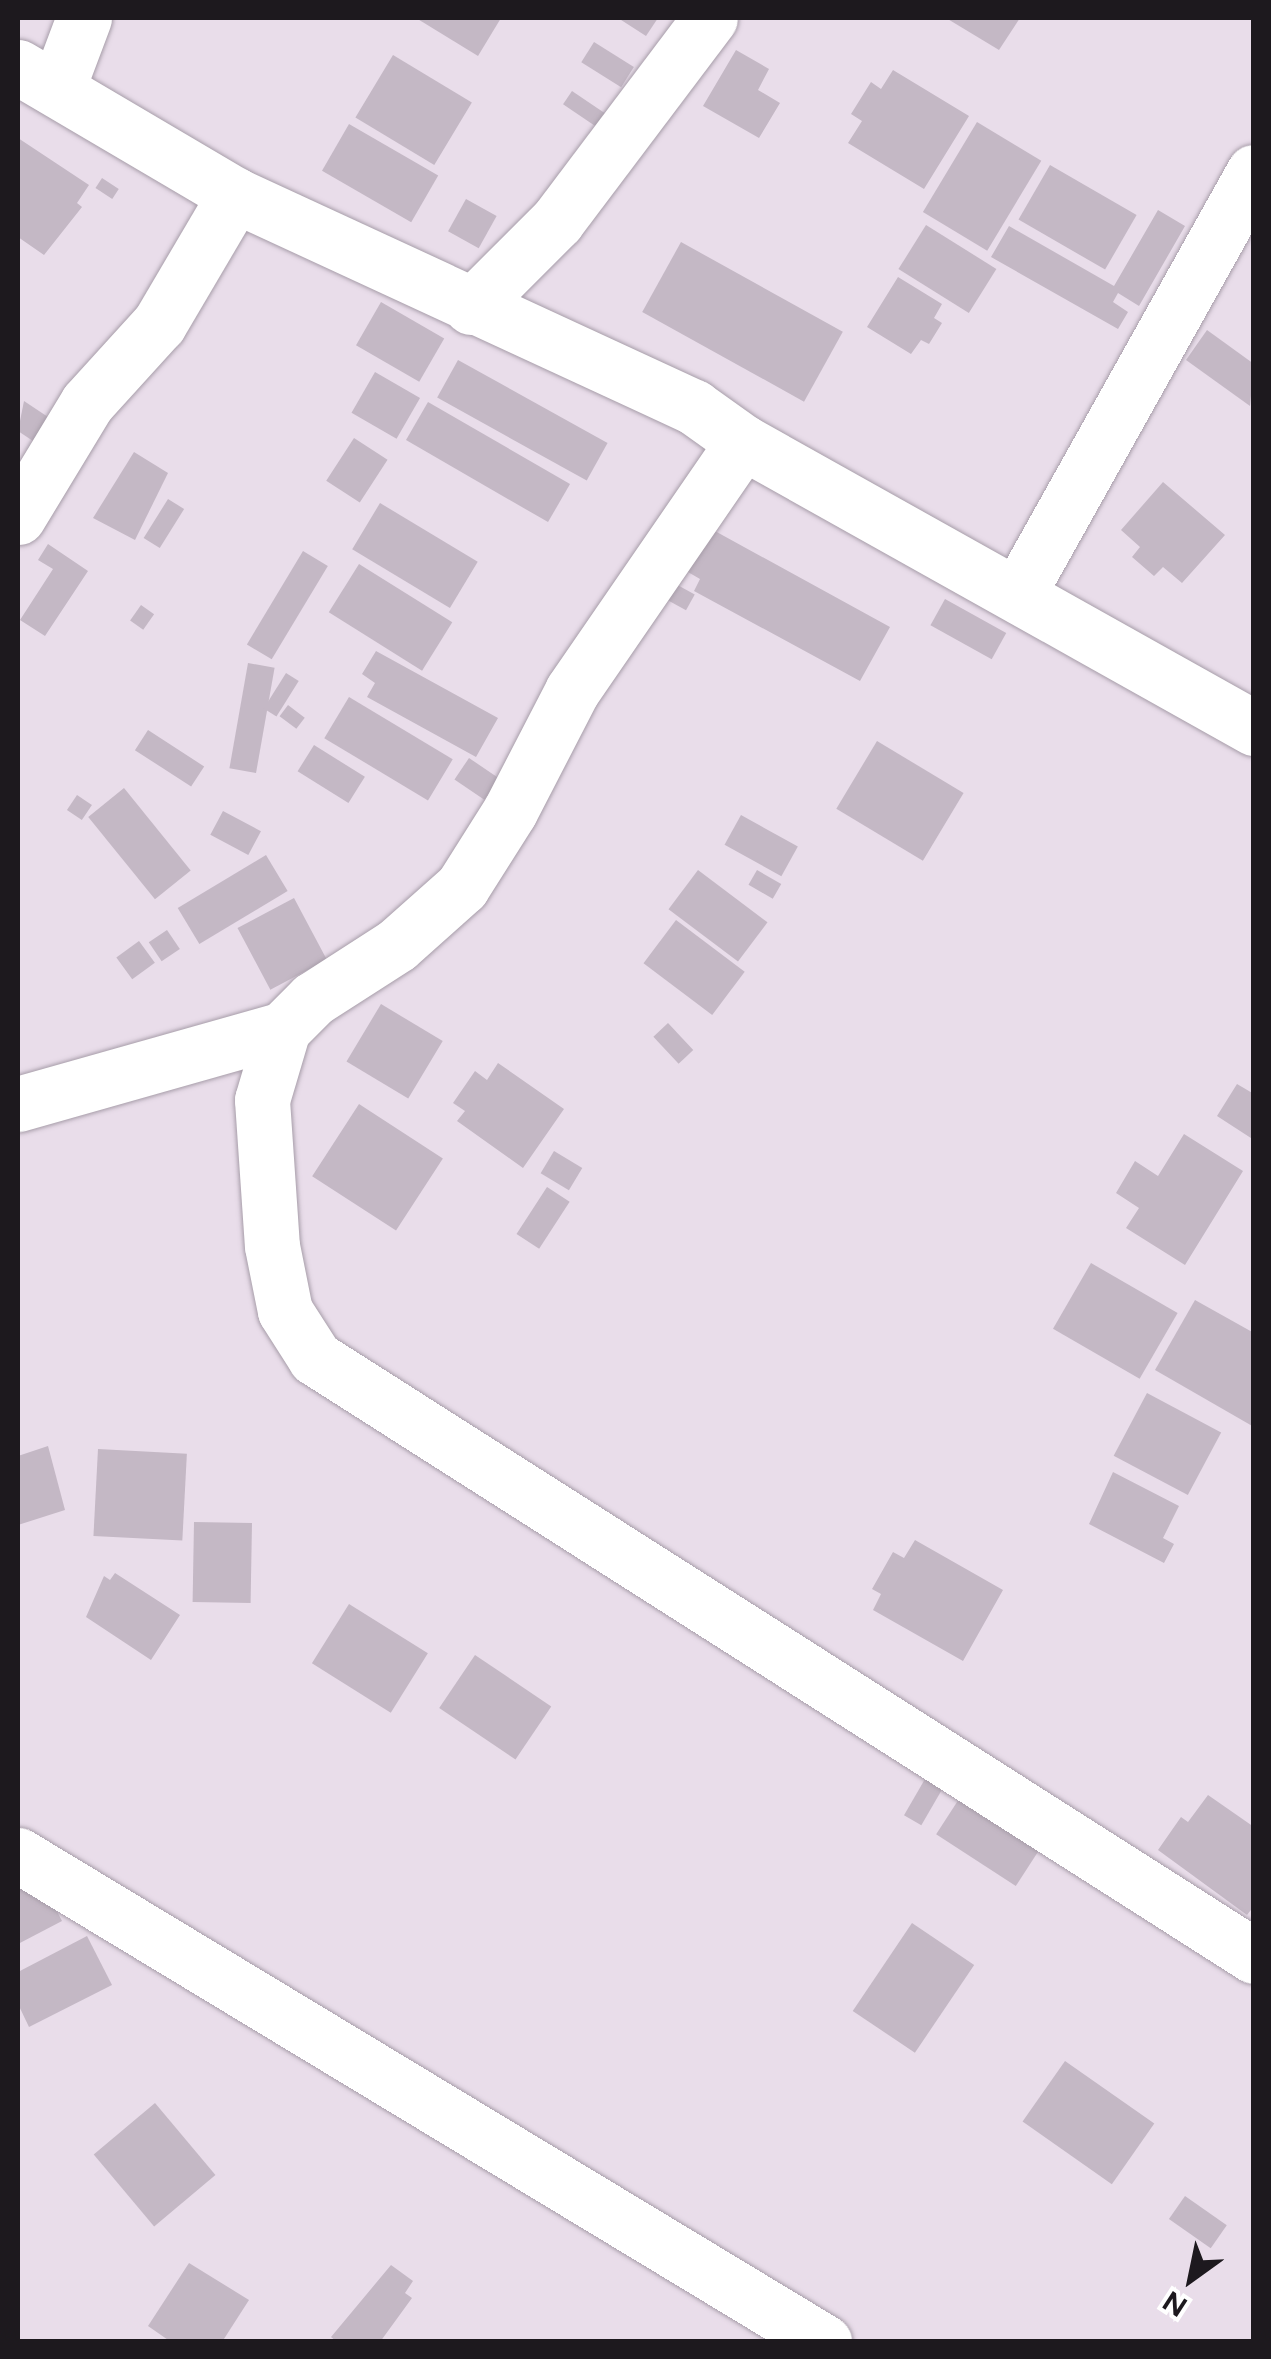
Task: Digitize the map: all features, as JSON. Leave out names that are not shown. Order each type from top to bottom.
[{"type":"street","points":[[84,18],[38,77],[235,195],[362,249],[472,307],[599,359],[694,407],[742,442],[1018,592],[1254,728]]},
{"type":"street","points":[[472,307],[558,221],[710,18]]},
{"type":"street","points":[[1018,592],[1254,172]]},
{"type":"street","points":[[18,517],[87,403],[159,324],[235,195]]},
{"type":"street","points":[[742,442],[572,690],[510,811],[462,886],[396,946],[313,998],[283,1029],[262,1100],[272,1246],[286,1311],[315,1358],[1254,1956]]},
{"type":"street","points":[[18,1104],[283,1029]]},
{"type":"street","points":[[18,1855],[824,2342]]},
{"type":"building","points":[[416,18],[501,18],[478,56]]},
{"type":"building","points":[[618,18],[658,18],[646,36]]},
{"type":"building","points":[[946,18],[1020,18],[999,50]]},
{"type":"building","points":[[594,42],[634,67],[621,87],[581,62]]},
{"type":"building","points":[[736,50],[769,69],[758,90],[780,103],[759,138],[703,106]]},
{"type":"building","points":[[393,55],[472,102],[434,165],[355,118]]},
{"type":"building","points":[[893,70],[969,116],[924,189],[848,143],[862,121],[851,114],[871,82],[881,89]]},
{"type":"building","points":[[572,91],[606,114],[597,127],[563,104]]},
{"type":"building","points":[[977,122],[1041,161],[987,251],[923,212]]},
{"type":"building","points":[[349,124],[438,176],[411,222],[322,171]]},
{"type":"building","points":[[18,138],[89,185],[77,203],[82,207],[44,255],[18,237]]},
{"type":"building","points":[[1050,165],[1137,215],[1105,270],[1018,220]]},
{"type":"building","points":[[102,178],[119,189],[112,199],[95,188]]},
{"type":"building","points":[[466,199],[497,216],[479,248],[448,231]]},
{"type":"building","points":[[1158,210],[1185,226],[1139,306],[1118,293],[1113,302],[1128,312],[1118,329],[991,257],[1009,226],[1114,286]]},
{"type":"building","points":[[926,225],[996,269],[969,313],[898,269]]},
{"type":"building","points":[[681,242],[843,332],[804,402],[642,312]]},
{"type":"building","points":[[898,277],[942,304],[934,318],[942,323],[929,344],[921,340],[911,354],[867,327]]},
{"type":"building","points":[[381,302],[444,338],[419,382],[356,345]]},
{"type":"building","points":[[1207,330],[1254,364],[1250,406],[1186,360]]},
{"type":"building","points":[[458,360],[608,443],[587,481],[437,398]]},
{"type":"building","points":[[375,372],[420,398],[397,439],[352,413]]},
{"type":"building","points":[[24,401],[54,421],[39,445],[18,431]]},
{"type":"building","points":[[428,402],[570,484],[548,522],[406,440]]},
{"type":"building","points":[[354,438],[388,460],[360,503],[326,481]]},
{"type":"building","points":[[134,452],[168,473],[135,540],[93,518]]},
{"type":"building","points":[[1163,482],[1225,535],[1182,583],[1163,567],[1154,576],[1132,557],[1140,547],[1121,530]]},
{"type":"building","points":[[168,499],[184,509],[160,548],[144,538]]},
{"type":"building","points":[[380,503],[478,562],[450,608],[352,549]]},
{"type":"building","points":[[704,525],[890,627],[860,681],[694,591],[700,579],[681,568]]},
{"type":"building","points":[[48,544],[88,571],[45,636],[20,620],[53,569],[38,560]]},
{"type":"building","points":[[303,551],[328,566],[272,659],[247,644]]},
{"type":"building","points":[[359,564],[452,622],[422,671],[329,612]]},
{"type":"building","points":[[672,582],[695,595],[686,610],[663,598]]},
{"type":"building","points":[[945,599],[1006,633],[992,659],[930,625]]},
{"type":"building","points":[[141,605],[154,614],[143,630],[130,621]]},
{"type":"building","points":[[376,651],[498,718],[476,757],[367,697],[375,683],[362,674]]},
{"type":"building","points":[[248,663],[275,668],[256,773],[229,768]]},
{"type":"building","points":[[286,673],[299,681],[276,717],[264,709]]},
{"type":"building","points":[[349,697],[453,759],[428,800],[324,738]]},
{"type":"building","points":[[288,705],[305,718],[296,729],[280,716]]},
{"type":"building","points":[[148,730],[204,766],[191,787],[135,750]]},
{"type":"building","points":[[877,741],[964,793],[923,861],[836,809]]},
{"type":"building","points":[[314,745],[365,777],[348,803],[298,771]]},
{"type":"building","points":[[469,758],[499,778],[484,800],[454,780]]},
{"type":"building","points":[[124,788],[191,870],[155,899],[88,817]]},
{"type":"building","points":[[77,795],[92,805],[82,820],[67,810]]},
{"type":"building","points":[[223,811],[261,831],[248,855],[210,835]]},
{"type":"building","points":[[741,815],[798,847],[781,876],[725,845]]},
{"type":"building","points":[[266,855],[288,891],[199,944],[178,908]]},
{"type":"building","points":[[698,870],[767,922],[738,961],[669,909]]},
{"type":"building","points":[[757,870],[781,884],[773,899],[748,885]]},
{"type":"building","points":[[294,898],[327,960],[270,990],[237,928]]},
{"type":"building","points":[[676,920],[745,972],[712,1015],[644,963]]},
{"type":"building","points":[[167,930],[180,949],[162,961],[149,942]]},
{"type":"building","points":[[139,941],[155,963],[132,979],[116,957]]},
{"type":"building","points":[[381,1004],[443,1041],[408,1099],[346,1061]]},
{"type":"building","points":[[668,1023],[693,1050],[679,1064],[653,1037]]},
{"type":"building","points":[[498,1063],[564,1109],[523,1168],[457,1121],[465,1111],[453,1103],[475,1071],[487,1080]]},
{"type":"building","points":[[1237,1084],[1254,1094],[1254,1140],[1217,1116]]},
{"type":"building","points":[[359,1104],[443,1158],[396,1231],[312,1176]]},
{"type":"building","points":[[1184,1134],[1243,1171],[1185,1265],[1126,1228],[1139,1208],[1116,1193],[1135,1161],[1158,1176]]},
{"type":"building","points":[[554,1151],[582,1168],[569,1190],[541,1173]]},
{"type":"building","points":[[547,1187],[570,1202],[539,1249],[517,1234]]},
{"type":"building","points":[[1091,1263],[1178,1313],[1140,1379],[1053,1329]]},
{"type":"building","points":[[1195,1300],[1254,1333],[1254,1427],[1155,1370]]},
{"type":"building","points":[[1147,1393],[1221,1432],[1188,1495],[1114,1456]]},
{"type":"building","points":[[48,1446],[65,1510],[18,1525],[18,1456]]},
{"type":"building","points":[[98,1449],[187,1454],[182,1541],[93,1536]]},
{"type":"building","points":[[1113,1472],[1179,1506],[1163,1538],[1174,1544],[1164,1563],[1089,1524]]},
{"type":"building","points":[[194,1522],[252,1523],[251,1603],[193,1602]]},
{"type":"building","points":[[915,1540],[1003,1590],[963,1661],[873,1610],[881,1594],[872,1589],[893,1552],[904,1558]]},
{"type":"building","points":[[115,1573],[180,1615],[151,1660],[86,1617],[104,1576],[110,1580]]},
{"type":"building","points":[[349,1604],[428,1653],[391,1713],[312,1663]]},
{"type":"building","points":[[475,1655],[551,1706],[515,1760],[439,1708]]},
{"type":"building","points":[[925,1779],[942,1789],[921,1825],[904,1815]]},
{"type":"building","points":[[1208,1795],[1254,1827],[1254,1906],[1247,1915],[1158,1850],[1181,1817],[1188,1822]]},
{"type":"building","points":[[959,1799],[1039,1851],[1016,1886],[936,1834]]},
{"type":"building","points":[[39,1876],[62,1921],[18,1944],[18,1887]]},
{"type":"building","points":[[912,1923],[974,1965],[915,2053],[853,2011]]},
{"type":"building","points":[[87,1936],[112,1985],[29,2027],[18,2004],[18,1972]]},
{"type":"building","points":[[1065,2061],[1154,2124],[1112,2184],[1023,2122]]},
{"type":"building","points":[[155,2103],[215,2175],[154,2226],[94,2154]]},
{"type":"building","points":[[1185,2196],[1227,2225],[1211,2248],[1169,2219]]},
{"type":"building","points":[[189,2263],[249,2300],[222,2342],[171,2342],[148,2326]]},
{"type":"building","points":[[391,2265],[413,2281],[405,2293],[412,2298],[380,2342],[337,2342],[331,2337]]}]
